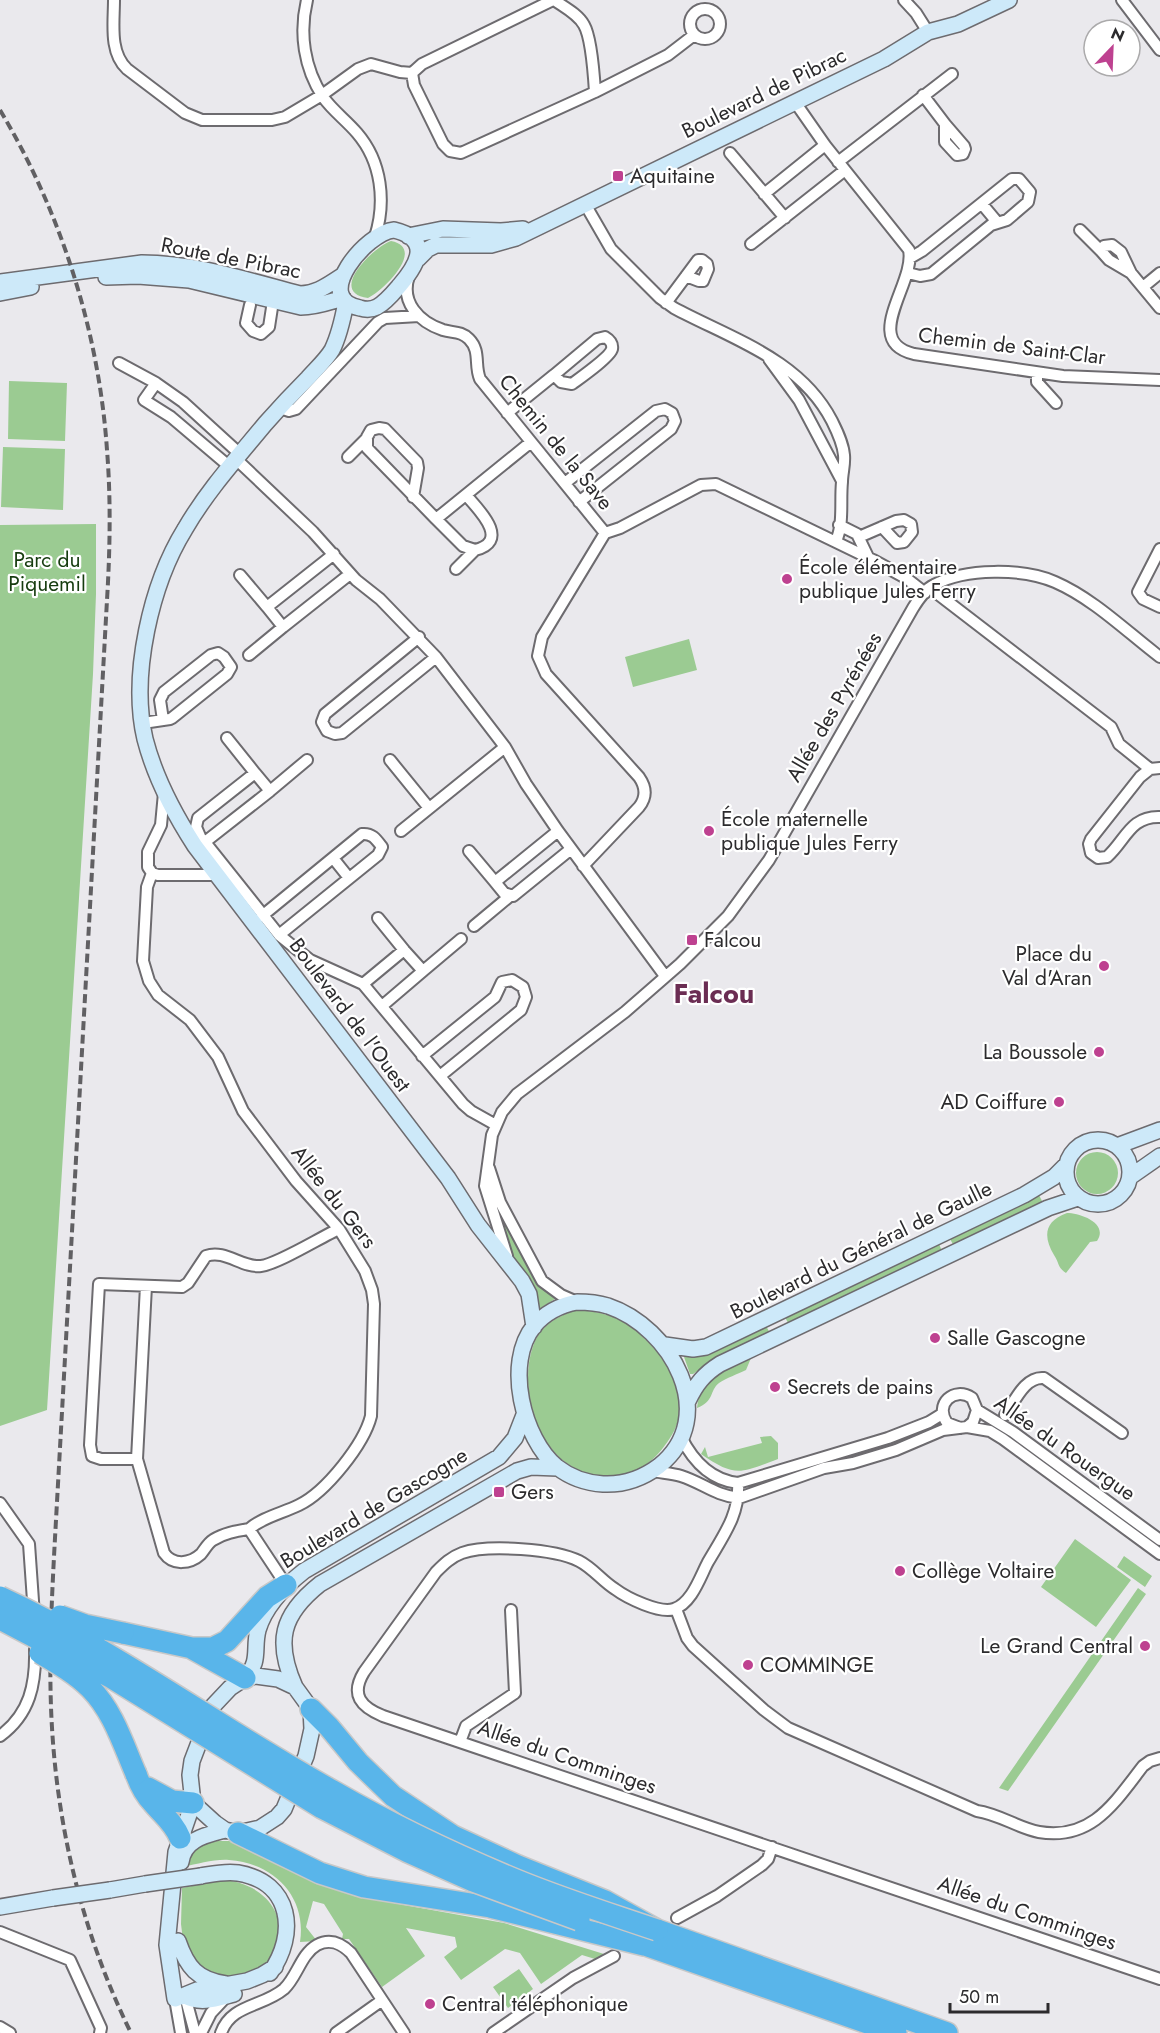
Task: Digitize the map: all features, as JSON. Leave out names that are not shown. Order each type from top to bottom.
[{"type":"highway","points":[[0,1587],[76,1622],[192,1648],[213,1648],[227,1641],[267,1598],[286,1585]]},
{"type":"highway","points":[[0,1597],[133,1668],[277,1758],[384,1819],[453,1853],[651,1938],[896,2033]]},
{"type":"highway","points":[[0,1619],[112,1678],[331,1813],[408,1852],[473,1881],[579,1920],[651,1938],[947,2033]]},
{"type":"highway","points":[[0,1630],[42,1654],[89,1687],[109,1713],[141,1789],[167,1816],[180,1838]]},
{"type":"highway","points":[[192,1648],[245,1678]]},
{"type":"highway","points":[[311,1709],[358,1762],[393,1796],[453,1836],[518,1866],[605,1901],[651,1938]]},
{"type":"highway","points":[[136,1774],[155,1793],[172,1801],[193,1803]]},
{"type":"highway","points":[[232,1832],[320,1874],[364,1887],[490,1907],[651,1938]]},
{"type":"street","points":[[114,0],[115,49],[118,60],[189,116],[202,120],[279,119],[322,95],[358,69],[371,64],[412,73],[431,60],[554,0],[577,17],[585,28],[594,72],[595,92]]},
{"type":"street","points":[[307,0],[303,29],[306,57],[322,95],[333,110],[358,134],[378,174],[381,205],[375,237]]},
{"type":"street","points":[[904,0],[928,32]]},
{"type":"street","name":"Boulevard de Pibrac","points":[[414,266],[428,249],[436,245],[502,243],[884,59],[928,32],[958,24],[1009,0]]},
{"type":"street","points":[[1123,1],[1160,50]]},
{"type":"street","points":[[412,73],[414,85],[443,144],[450,151],[461,153],[595,92],[668,55],[694,35]]},
{"type":"street","points":[[751,244],[785,218],[923,95],[952,74]]},
{"type":"street","points":[[923,95],[945,124]]},
{"type":"street","points":[[795,102],[825,145],[906,245],[910,258],[1014,179],[1019,179],[1029,190],[1031,196],[1028,202],[1007,220],[991,225],[931,274],[917,276],[908,273]]},
{"type":"street","points":[[764,194],[825,145]]},
{"type":"street","points":[[730,153],[785,218]]},
{"type":"street","points":[[585,204],[611,249],[666,303],[763,352],[792,372],[825,409],[844,451],[840,525],[836,541]]},
{"type":"street","points":[[982,204],[998,222]]},
{"type":"street","points":[[381,205],[401,233],[417,247],[414,266],[383,303],[376,308],[367,310],[357,308],[345,300],[340,284],[346,268],[375,237],[387,231],[401,233]]},
{"type":"street","name":"Boulevard de Pibrac","points":[[401,233],[443,229],[501,231],[538,226]]},
{"type":"street","points":[[1080,230],[1101,251],[1106,244],[1115,246],[1123,255],[1131,273],[1160,308]]},
{"type":"street","name":"Chemin de Saint-Clar","points":[[910,258],[908,273],[890,324],[892,340],[900,349],[914,354],[1037,373],[1159,380]]},
{"type":"street","name":"Route de Pibrac","points":[[0,282],[142,263],[158,263],[214,272],[300,294],[318,291],[342,276]]},
{"type":"street","name":"Chemin de la Save","points":[[414,266],[407,287],[407,301],[419,316],[444,330],[461,333],[472,342],[477,352],[478,376],[604,533]]},
{"type":"street","points":[[1143,287],[1160,273]]},
{"type":"street","name":"Route de Pibrac","points":[[0,293],[67,281],[138,276],[189,280],[301,307],[316,307],[345,300]]},
{"type":"street","points":[[666,303],[686,276]]},
{"type":"street","name":"Boulevard de l'Ouest","points":[[345,300],[343,319],[332,350],[235,460],[184,530],[164,571],[150,616],[147,635],[141,680],[143,723],[151,759],[178,821],[201,843],[216,875],[266,930],[448,1178],[478,1225],[509,1264],[529,1294],[534,1327]]},
{"type":"street","points":[[250,305],[246,323],[253,331],[261,334],[269,327],[273,301]]},
{"type":"street","points":[[316,307],[328,309],[343,319]]},
{"type":"street","points":[[280,408],[289,411],[296,409],[378,322],[385,318],[419,316]]},
{"type":"street","points":[[507,413],[597,339],[605,337],[612,342],[612,350],[609,354],[572,384],[561,382],[555,375]]},
{"type":"street","points":[[763,352],[791,387],[842,481]]},
{"type":"street","points":[[119,363],[156,383],[183,402],[235,460],[334,554],[362,586],[380,598],[419,637],[505,747],[526,784],[558,831],[665,976]]},
{"type":"street","points":[[1159,380],[1160,368]]},
{"type":"street","points":[[1037,373],[1037,382],[1056,403]]},
{"type":"street","points":[[156,383],[144,400],[235,460]]},
{"type":"street","points":[[565,483],[656,411],[664,409],[672,413],[675,421],[671,429],[579,502]]},
{"type":"street","points":[[348,457],[366,439],[371,430],[386,429],[415,459],[418,468],[413,496]]},
{"type":"street","points":[[366,439],[368,448],[413,496],[463,546],[475,550]]},
{"type":"street","points":[[436,519],[531,442]]},
{"type":"street","points":[[583,866],[639,807],[645,795],[644,788],[639,777],[546,674],[540,664],[538,653],[543,633],[604,533],[620,528],[701,485],[712,483],[724,486],[836,541],[927,590],[1111,728],[1119,744],[1155,769],[1134,783],[1091,839],[1089,844],[1091,853],[1098,858],[1107,857],[1137,823],[1145,819],[1160,818]]},
{"type":"street","points":[[456,569],[475,550],[487,544],[490,538],[491,529],[487,519],[465,495]]},
{"type":"street","points":[[840,525],[855,531],[868,558]]},
{"type":"street","points":[[859,537],[882,527]]},
{"type":"street","points":[[1160,549],[1138,592],[1143,599],[1160,607]]},
{"type":"street","points":[[267,607],[334,554]]},
{"type":"street","points":[[927,590],[952,578],[972,573],[1034,575],[1054,581],[1085,600],[1160,657]]},
{"type":"street","points":[[249,655],[350,574]]},
{"type":"street","points":[[240,575],[283,627]]},
{"type":"street","name":"Allée des Pyrénées","points":[[509,1264],[485,1186],[489,1147],[496,1125],[506,1107],[517,1094],[625,1012],[716,930],[758,877],[913,608],[927,590]]},
{"type":"street","points":[[419,637],[325,714],[322,722],[325,729],[335,735],[342,733],[436,657]]},
{"type":"street","points":[[143,723],[163,720],[172,718],[230,671],[231,667],[224,657],[218,653],[211,655],[164,692],[160,700],[163,720]]},
{"type":"street","points":[[227,738],[270,791]]},
{"type":"street","points":[[401,831],[505,747]]},
{"type":"street","points":[[201,843],[307,760]]},
{"type":"street","points":[[390,760],[429,808]]},
{"type":"street","points":[[255,773],[198,818],[196,827],[201,843],[262,916],[266,930],[279,935],[309,960],[363,984],[471,1111],[496,1125]]},
{"type":"street","name":"Allée du Gers","points":[[137,1459],[164,1553],[172,1560],[187,1562],[199,1555],[217,1538],[235,1531],[249,1529],[257,1523],[300,1505],[322,1490],[339,1472],[369,1421],[374,1296],[359,1259],[339,1228],[296,1181],[243,1111],[224,1068],[190,1020],[158,995],[148,981],[143,961],[147,887],[152,873],[147,860],[150,846],[161,825],[164,793]]},
{"type":"street","points":[[495,882],[558,831]]},
{"type":"street","name":"Boulevard de l'Ouest","points":[[262,916],[362,834],[374,837],[382,847],[381,851],[279,935]]},
{"type":"street","points":[[474,926],[571,849]]},
{"type":"street","points":[[469,851],[504,893],[510,896]]},
{"type":"street","points":[[333,858],[349,878]]},
{"type":"street","points":[[152,873],[216,875]]},
{"type":"street","points":[[378,918],[423,971]]},
{"type":"street","points":[[382,1006],[461,939]]},
{"type":"street","points":[[363,984],[405,950]]},
{"type":"street","points":[[422,1056],[495,997],[502,982],[512,980],[523,987],[526,998],[520,1010],[440,1076]]},
{"type":"street","points":[[1117,1146],[1160,1131]]},
{"type":"street","points":[[1096,1140],[1107,1141],[1117,1146],[1130,1165],[1127,1187],[1121,1195],[1113,1201],[1095,1205],[1078,1198],[1067,1183],[1066,1165],[1076,1148],[1085,1142],[1096,1140]]},
{"type":"street","points":[[1130,1177],[1160,1156]]},
{"type":"street","name":"Allée des Pyrénées","points":[[488,1164],[502,1205],[542,1281],[561,1295],[577,1302]]},
{"type":"street","name":"Boulevard du Général de Gaulle","points":[[665,1345],[693,1350],[706,1347],[1024,1195],[1054,1177],[1066,1165]]},
{"type":"street","name":"Boulevard du Général de Gaulle","points":[[687,1401],[706,1372],[720,1364],[1038,1212],[1078,1198]]},
{"type":"street","points":[[146,1286],[137,1459],[101,1459],[92,1456],[90,1445],[99,1284],[183,1287],[206,1256],[213,1254],[249,1265],[266,1265],[339,1228]]},
{"type":"street","points":[[577,1302],[607,1305],[621,1311],[641,1324],[665,1345],[678,1368],[687,1401],[686,1421],[681,1437],[665,1461],[652,1471],[622,1483],[590,1483],[557,1468],[544,1454],[524,1415],[520,1389],[522,1357],[526,1341],[534,1327],[551,1312],[577,1302]]},
{"type":"street","points":[[1005,1415],[1028,1383],[1035,1378],[1044,1377],[1122,1433]]},
{"type":"street","points":[[652,1471],[679,1475],[725,1497],[739,1498],[824,1468],[853,1463],[896,1450],[944,1430],[964,1427],[976,1417],[977,1410],[972,1398],[962,1393],[956,1394],[946,1400],[942,1414],[929,1422],[888,1438],[738,1483],[718,1478],[708,1472],[693,1458],[681,1437]]},
{"type":"street","name":"Allée du Rouergue","points":[[977,1410],[1013,1432],[1160,1540]]},
{"type":"street","points":[[942,1414],[947,1423],[964,1427]]},
{"type":"street","name":"Boulevard de Gascogne","points":[[245,1678],[252,1670],[255,1661],[258,1630],[266,1613],[286,1585],[304,1571],[499,1457],[515,1438],[524,1415]]},
{"type":"street","name":"Allée du Rouergue","points":[[964,1427],[990,1431],[1003,1439],[1160,1554]]},
{"type":"street","name":"Boulevard de Gascogne","points":[[296,1687],[286,1666],[283,1646],[286,1627],[292,1611],[304,1597],[320,1584],[511,1474],[531,1467],[557,1468]]},
{"type":"street","points":[[738,1483],[739,1498],[733,1518],[689,1597],[676,1609],[687,1638],[693,1646],[764,1710],[788,1728],[977,1811],[987,1812],[1038,1832],[1065,1833],[1092,1824],[1108,1811],[1143,1766],[1160,1758]]},
{"type":"street","points":[[0,1503],[29,1544],[36,1669],[23,1712],[16,1723],[0,1736]]},
{"type":"street","points":[[249,1529],[286,1585]]},
{"type":"street","name":"Allée du Comminges","points":[[676,1609],[657,1610],[622,1594],[588,1566],[563,1555],[543,1551],[492,1549],[468,1551],[446,1562],[431,1579],[364,1672],[358,1681],[360,1701],[372,1711],[460,1742],[1160,1979]]},
{"type":"street","points":[[460,1742],[466,1726],[515,1693],[511,1610]]},
{"type":"street","points":[[181,2033],[180,1998],[177,1941],[177,1907],[182,1855],[191,1842],[198,1838],[260,1828],[270,1823],[284,1809],[310,1741],[313,1720],[311,1709],[296,1687],[286,1681],[267,1676],[245,1678],[230,1688],[213,1706],[192,1761],[190,1775],[193,1803],[176,1852],[167,1945],[180,1998],[195,2033]]},
{"type":"street","points":[[193,1803],[232,1832]]},
{"type":"street","points":[[677,1918],[717,1896],[762,1865],[768,1859],[772,1847]]},
{"type":"street","points":[[0,1907],[201,1876],[237,1873],[259,1880],[273,1893],[284,1910],[288,1929],[285,1946],[274,1967],[230,1990],[197,1990],[180,1998]]},
{"type":"street","points":[[0,1932],[70,1960],[101,2028],[100,2033]]},
{"type":"street","points":[[177,1941],[184,1959],[194,1971],[230,1990]]},
{"type":"street","points":[[221,2033],[225,2023],[237,2012],[283,1990],[309,1953],[316,1946],[325,1942],[340,1945],[351,1953],[404,2033]]},
{"type":"street","points":[[493,2033],[573,1978],[614,1956]]},
{"type":"street","points":[[201,2033],[211,2013],[230,1990]]},
{"type":"street","points":[[336,2033],[381,2001]]},
{"type":"street","points":[[0,2027],[10,2033]]},
{"type":"green space","points":[[391,241],[401,245],[405,252],[399,270],[383,287],[368,298],[356,294],[352,287],[358,269],[375,251]]},
{"type":"green space","points":[[9,381],[67,383],[65,441],[8,439]]},
{"type":"green space","points":[[3,447],[65,449],[63,510],[1,507]]},
{"type":"green space","name":"Parc du Piquemil","points":[[96,524],[93,674],[47,1410],[0,1426],[0,525]]},
{"type":"green space","points":[[689,639],[697,670],[633,687],[625,657]]},
{"type":"green space","points":[[1097,1152],[1105,1153],[1112,1158],[1117,1165],[1117,1181],[1112,1188],[1105,1193],[1097,1194],[1089,1193],[1082,1188],[1077,1181],[1076,1173],[1077,1165],[1082,1158],[1089,1153]]},
{"type":"green space","points":[[1039,1195],[1043,1203],[954,1246],[950,1239],[1023,1205]]},
{"type":"green space","points":[[499,1211],[545,1289],[555,1299],[539,1309],[512,1256],[496,1212]]},
{"type":"green space","points":[[1067,1213],[1091,1220],[1099,1229],[1100,1235],[1097,1241],[1090,1242],[1066,1273],[1060,1267],[1050,1248],[1047,1236],[1054,1220]]},
{"type":"green space","points":[[939,1244],[942,1251],[789,1325],[785,1317]]},
{"type":"green space","points":[[577,1310],[614,1317],[638,1333],[662,1358],[677,1389],[680,1406],[678,1422],[670,1438],[653,1459],[639,1469],[622,1475],[591,1474],[573,1467],[545,1440],[536,1422],[528,1383],[533,1345],[542,1330],[550,1323]]},
{"type":"green space","points":[[766,1326],[770,1333],[690,1374],[684,1357],[711,1353]]},
{"type":"green space","points":[[751,1358],[746,1370],[719,1383],[707,1402],[697,1408],[699,1397],[709,1381],[724,1370]]},
{"type":"green space","points":[[771,1436],[778,1443],[778,1459],[755,1468],[731,1470],[701,1454],[705,1447],[708,1457],[762,1443],[760,1437]]},
{"type":"green space","points":[[1075,1539],[1131,1580],[1096,1627],[1041,1587]]},
{"type":"green space","points":[[1124,1556],[1152,1576],[1145,1587],[1117,1567]]},
{"type":"green space","points":[[1138,1588],[1146,1594],[1008,1791],[999,1788]]},
{"type":"green space","points":[[218,1841],[246,1845],[313,1879],[354,1896],[504,1923],[604,1954],[595,1959],[582,1955],[541,1984],[520,1953],[505,1949],[461,1980],[444,1957],[457,1947],[455,1937],[406,1928],[425,1956],[382,1987],[349,1939],[342,1939],[343,1934],[324,1904],[313,1901],[306,1927],[317,1941],[300,1942],[301,1926],[298,1911],[284,1885],[273,1875],[260,1868],[229,1860],[183,1867],[188,1856],[196,1848]]},
{"type":"green space","points":[[222,1880],[246,1885],[257,1891],[266,1898],[278,1918],[277,1943],[272,1955],[258,1969],[235,1979],[201,1971],[183,1940],[182,1888]]},
{"type":"green space","points":[[519,1969],[533,1989],[508,2008],[493,1987]]},
{"type":"railway","points":[[0,110],[41,190],[59,231],[73,274],[86,317],[95,361],[103,406],[107,450],[110,506],[108,581],[54,1559],[50,1686],[58,1791],[74,1874],[98,1955],[131,2033]]},
{"type":"place","name":"Aquitaine","points":[[618,176]]},
{"type":"place","name":"École élémentaire publique Jules Ferry","points":[[787,579]]},
{"type":"place","name":"École maternelle publique Jules Ferry","points":[[709,831]]},
{"type":"place","name":"Falcou","points":[[692,940]]},
{"type":"place","name":"Place du Val d'Aran","points":[[1104,966]]},
{"type":"place","name":"La Boussole","points":[[1099,1052]]},
{"type":"place","name":"AD Coiffure","points":[[1059,1102]]},
{"type":"place","name":"Salle Gascogne","points":[[935,1338]]},
{"type":"place","name":"Secrets de pains","points":[[775,1387]]},
{"type":"place","name":"Gers","points":[[499,1492]]},
{"type":"place","name":"Collège Voltaire","points":[[900,1571]]},
{"type":"place","name":"Le Grand Central","points":[[1145,1646]]},
{"type":"place","name":"COMMINGE","points":[[748,1665]]},
{"type":"place","name":"Central téléphonique","points":[[430,2004]]},
{"type":"district","name":"Falcou","points":[[714,994]]}]
